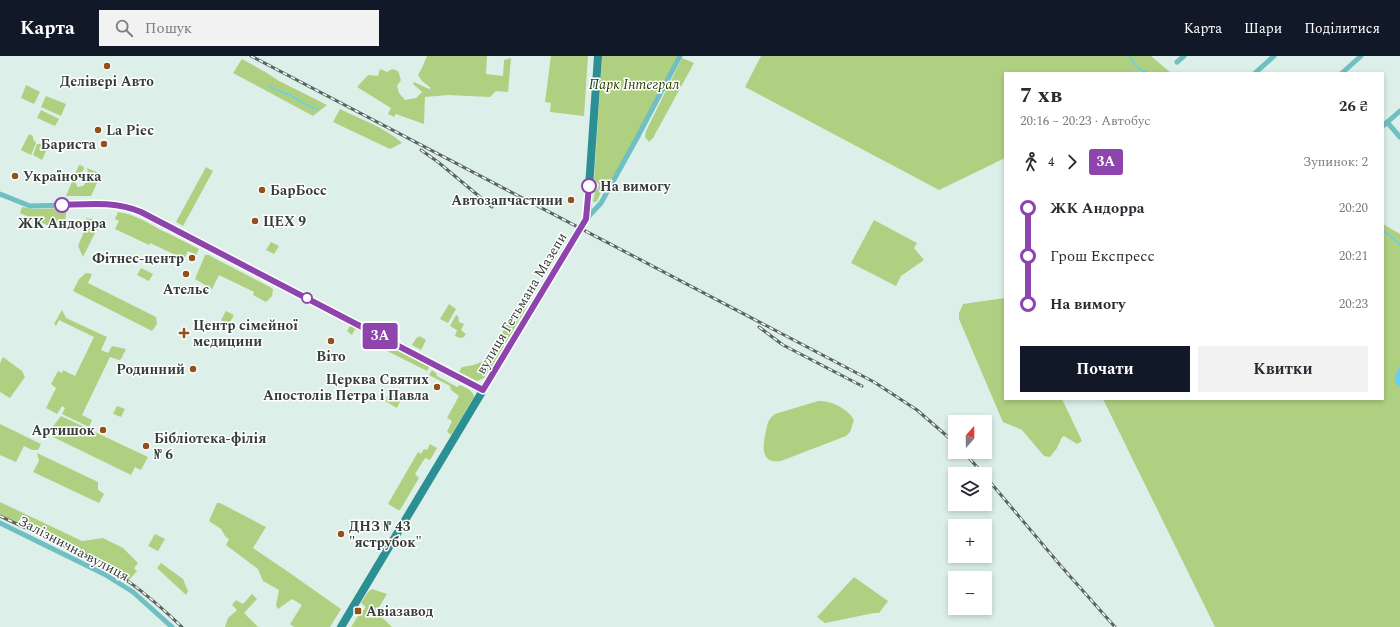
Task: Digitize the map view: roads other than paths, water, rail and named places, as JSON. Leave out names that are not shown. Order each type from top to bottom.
[{"type":"main road","name":"вулиця Гетьмана Мазепи","points":[[340,627],[587,218],[598,56]]},
{"type":"street","name":"вулиця Гетьмана Мазепи","points":[[587,218],[601,202],[637,138],[680,56]]},
{"type":"street","points":[[1177,62],[1184,56]]},
{"type":"street","points":[[1256,72],[1274,56]]},
{"type":"street","points":[[1343,72],[1361,56]]},
{"type":"street","points":[[1400,111],[1385,124],[1400,137]]},
{"type":"street","points":[[0,194],[30,206],[108,204],[132,208],[483,390]]},
{"type":"street","name":"Залізнична вулиця","points":[[0,523],[104,574],[133,592],[172,627]]},
{"type":"water","points":[[1400,366],[1400,387],[1395,383],[1395,376]]},
{"type":"waterway","points":[[1129,56],[1138,68],[1146,72]]},
{"type":"waterway","points":[[268,86],[317,109]]},
{"type":"waterway","points":[[1384,232],[1400,245]]},
{"type":"railway","points":[[251,56],[874,382],[917,410],[948,437]]},
{"type":"railway","points":[[421,150],[438,162],[492,207]]},
{"type":"railway","points":[[759,327],[783,345],[862,386]]},
{"type":"railway","points":[[970,459],[977,467]]},
{"type":"railway","points":[[992,484],[1115,627]]},
{"type":"railway","points":[[0,516],[68,547],[108,568],[146,595],[182,627]]},
{"type":"place","name":"Делівері Авто","points":[[107,66]]},
{"type":"place","name":"La Piec","points":[[98,130]]},
{"type":"place","name":"Бариста","points":[[104,144]]},
{"type":"place","name":"Україночка","points":[[15,176]]},
{"type":"place","name":"На вимогу","points":[[589,186]]},
{"type":"place","name":"БарБосс","points":[[262,190]]},
{"type":"place","name":"Автозапчастини","points":[[571,200]]},
{"type":"place","name":"ЖК Андорра","points":[[62,205]]},
{"type":"place","name":"ЦЕХ 9","points":[[255,221]]},
{"type":"place","name":"Фітнес-центр","points":[[192,258]]},
{"type":"place","name":"Ательє","points":[[186,274]]},
{"type":"place","name":"Центр сімейної медицини","points":[[184,333]]},
{"type":"place","name":"Віто","points":[[331,341]]},
{"type":"place","name":"Родинний","points":[[193,369]]},
{"type":"place","name":"Церква Святих Апостолів Петра і Павла","points":[[437,387]]},
{"type":"place","name":"Артишок","points":[[103,430]]},
{"type":"place","name":"Бібліотека-філія № 6","points":[[146,446]]},
{"type":"place","name":"ДНЗ № 43 \"яструбок\"","points":[[341,534]]},
{"type":"place","name":"Авіазавод","points":[[358,611]]},
{"type":"park label","name":"Парк Інтеграл","points":[[634,84]]}]
